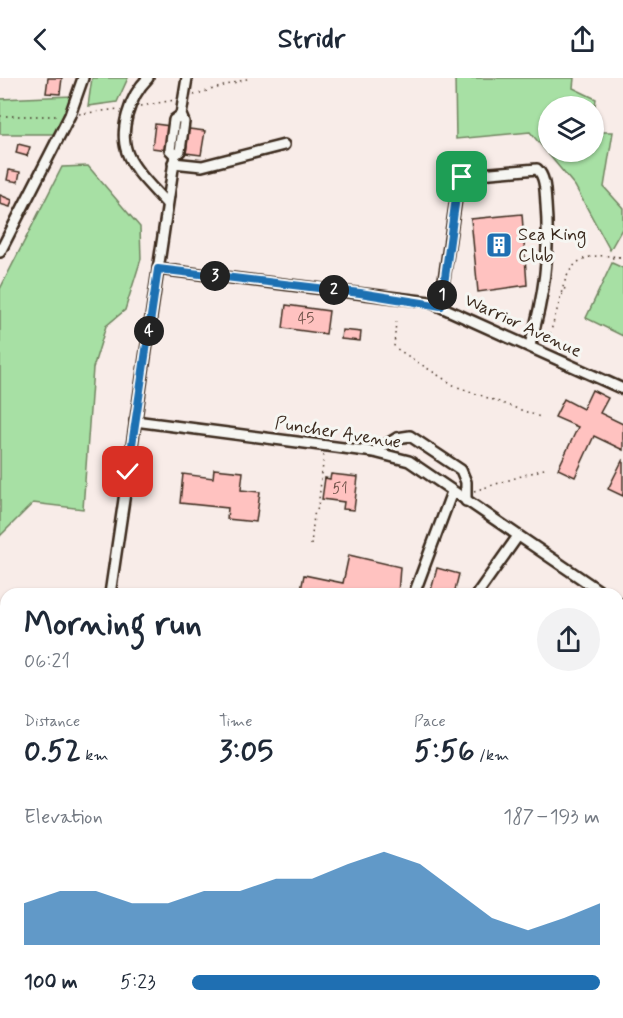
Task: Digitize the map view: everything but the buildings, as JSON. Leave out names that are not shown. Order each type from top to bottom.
[{"type":"street","points":[[0,252],[70,115],[83,78]]},
{"type":"street","points":[[148,78],[130,107],[125,137],[129,156],[167,204]]},
{"type":"street","points":[[111,588],[174,159],[180,151],[184,122],[181,115],[187,78]]},
{"type":"street","points":[[174,159],[202,166],[284,145]]},
{"type":"street","points":[[441,306],[459,179],[468,175],[537,169],[542,176],[545,194],[549,254],[530,345]]},
{"type":"street","name":"Warrior Avenue","points":[[158,269],[360,293],[441,306],[623,389]]},
{"type":"street","name":"Puncher Avenue","points":[[135,421],[374,452],[409,461],[595,588]]},
{"type":"street","points":[[374,452],[397,438],[410,436],[461,470],[466,482],[466,501]]},
{"type":"street","points":[[416,588],[452,492]]},
{"type":"street","points":[[481,588],[518,536]]},
{"type":"path","points":[[0,116],[70,115],[130,107],[184,98],[250,78]]},
{"type":"path","points":[[549,334],[564,280],[578,261],[599,254],[621,256]]},
{"type":"path","points":[[612,258],[621,256]]},
{"type":"path","points":[[560,299],[565,288]]},
{"type":"path","points":[[396,321],[394,347],[433,374],[475,395],[543,418]]},
{"type":"path","points":[[311,545],[314,515],[318,508],[324,446]]},
{"type":"path","points":[[466,501],[478,489],[547,468]]},
{"type":"green space","points":[[92,78],[128,78],[117,102],[88,106]]},
{"type":"green space","points":[[455,78],[574,78],[573,88],[590,96],[538,96],[538,142],[530,132],[456,139]]},
{"type":"green space","points":[[72,96],[58,134],[0,134],[0,99]]},
{"type":"green space","points":[[604,132],[613,132],[604,187],[623,208],[623,227],[610,250],[575,186],[555,162],[604,162]]},
{"type":"green space","points":[[88,166],[140,227],[141,259],[125,310],[106,326],[93,368],[83,509],[33,503],[0,536],[0,289],[62,167]]},
{"type":"green space","points":[[612,263],[623,268],[623,336],[586,318]]},
{"type":"place","name":"Sea King Club","points":[[499,245]]},
{"type":"route","points":[[128,472],[158,269],[422,301],[441,306],[458,183],[462,177]]}]
